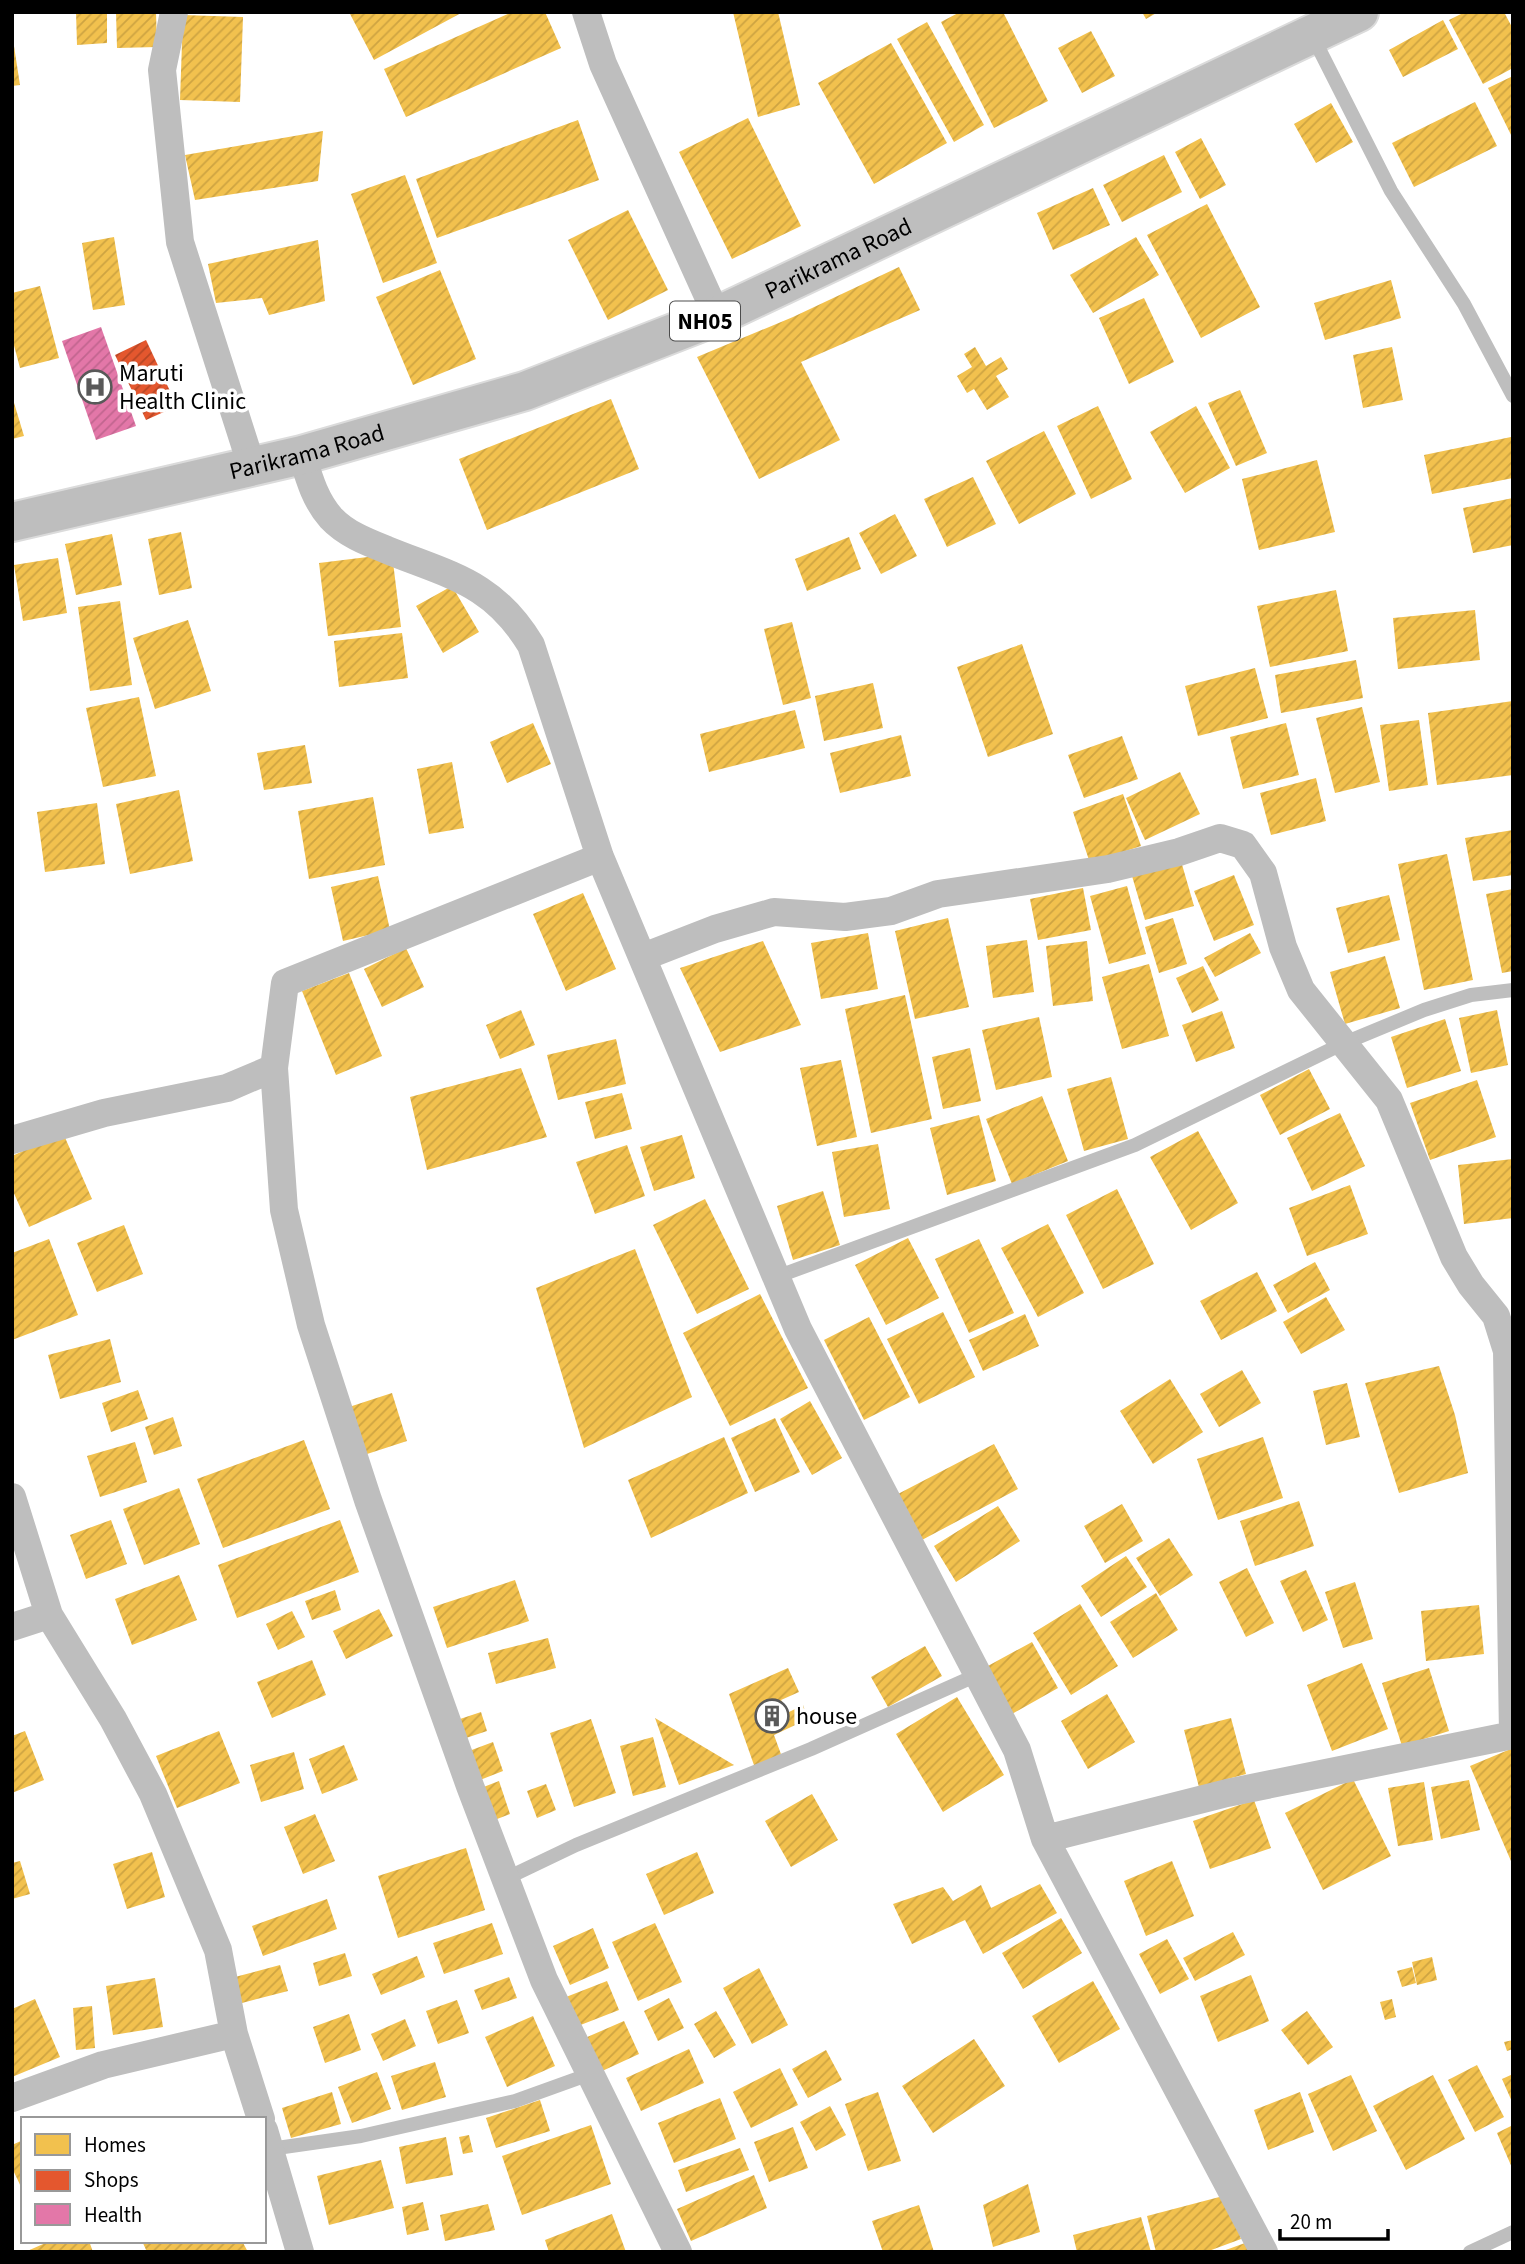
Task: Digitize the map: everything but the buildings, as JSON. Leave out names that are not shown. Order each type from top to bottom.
[{"type":"main road","name":"Parikrama Road","points":[[12,522],[302,455],[525,391],[717,316],[1359,12]]},
{"type":"street","points":[[174,12],[162,70],[180,242],[252,467]]},
{"type":"street","points":[[586,12],[603,64],[717,316]]},
{"type":"street","points":[[302,455],[312,489],[332,519],[354,536],[468,583],[494,597],[517,622],[531,645],[600,857],[798,1329],[1017,1750],[1045,1839],[1265,2252]]},
{"type":"street","points":[[643,957],[715,929],[774,912],[845,916],[891,911],[938,894],[1108,869],[1179,852],[1220,838],[1242,845],[1263,873],[1283,947],[1301,990],[1389,1100],[1454,1257],[1471,1285],[1496,1315],[1507,1351],[1513,1735],[1227,1793],[1045,1839]]},
{"type":"street","points":[[600,857],[285,983],[274,1068],[284,1210],[311,1325],[378,1526],[544,1980],[678,2252]]},
{"type":"street","points":[[12,1140],[104,1113],[227,1088],[274,1068]]},
{"type":"street","points":[[12,1497],[49,1615],[113,1719],[153,1794],[218,1950],[234,2034],[260,2117]]},
{"type":"street","points":[[12,1627],[49,1615]]},
{"type":"street","points":[[12,2098],[103,2065],[234,2034]]},
{"type":"street","points":[[267,2140],[300,2252]]},
{"type":"lane","points":[[1312,34],[1391,191],[1464,304],[1513,396]]},
{"type":"lane","points":[[776,1277],[1135,1145],[1342,1044],[1424,1010],[1471,995],[1513,990]]},
{"type":"lane","points":[[505,1879],[588,1839],[811,1749],[977,1675]]},
{"type":"lane","points":[[267,2140],[361,2136],[515,2101],[590,2074]]},
{"type":"lane","points":[[1470,2252],[1513,2232]]},
{"type":"place","name":"Maruti Health Clinic","points":[[95,387]]},
{"type":"place","name":"house","points":[[772,1716]]}]
